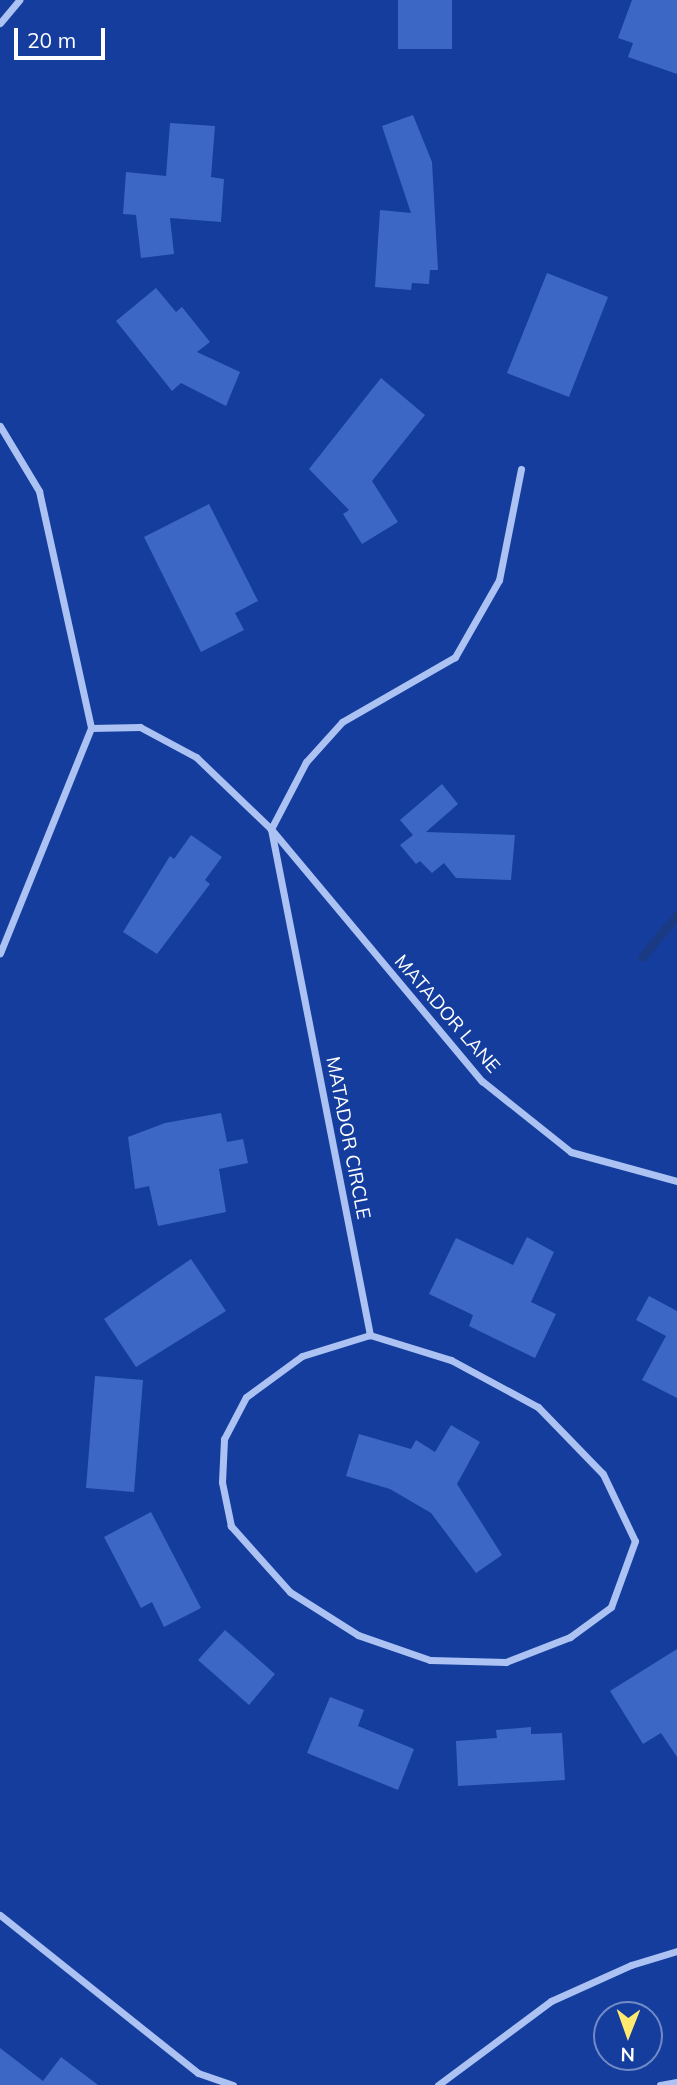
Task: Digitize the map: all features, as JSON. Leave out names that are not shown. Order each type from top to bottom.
[{"type":"street","points":[[0,23],[19,0]]},
{"type":"street","points":[[0,426],[38,491],[91,728],[0,953]]},
{"type":"street","points":[[271,830],[306,762],[342,722],[455,657],[499,580],[521,470]]},
{"type":"street","name":"MATADOR LANE","points":[[91,728],[140,727],[196,757],[271,830],[481,1080],[571,1152],[677,1181]]},
{"type":"street","name":"MATADOR CIRCLE","points":[[271,830],[370,1335]]},
{"type":"street","points":[[370,1335],[451,1360],[538,1407],[603,1474],[635,1541],[611,1607],[570,1637],[506,1662],[430,1660],[358,1635],[290,1592],[231,1526],[222,1482],[224,1439],[246,1397],[302,1356],[370,1335]]},
{"type":"street","points":[[0,1915],[198,2073],[233,2085]]},
{"type":"street","points":[[439,2085],[551,2001],[631,1965],[677,1951]]},
{"type":"street","points":[[660,2085],[677,2082]]},
{"type":"building","points":[[398,0],[452,0],[452,49],[398,49]]},
{"type":"building","points":[[632,0],[677,0],[677,74],[628,57],[633,43],[618,38]]},
{"type":"building","points":[[413,115],[432,162],[438,270],[430,270],[429,284],[412,283],[411,290],[375,287],[380,210],[411,213],[382,126]]},
{"type":"building","points":[[170,123],[215,126],[211,177],[224,179],[221,222],[170,218],[174,254],[141,258],[136,215],[123,214],[126,172],[166,176]]},
{"type":"building","points":[[547,273],[608,297],[569,397],[507,373]]},
{"type":"building","points":[[156,288],[176,312],[182,307],[210,342],[197,352],[240,372],[226,406],[181,383],[172,391],[116,321]]},
{"type":"building","points":[[381,378],[425,415],[372,481],[398,522],[362,544],[343,514],[349,510],[309,469]]},
{"type":"building","points":[[209,504],[258,601],[235,613],[244,630],[201,652],[144,537]]},
{"type":"building","points":[[442,784],[458,804],[426,832],[515,835],[511,880],[456,878],[444,863],[432,873],[420,861],[416,864],[400,845],[413,835],[400,820]]},
{"type":"building","points":[[191,835],[222,857],[205,880],[210,884],[157,954],[123,932],[170,856],[174,859]]},
{"type":"building","points":[[221,1113],[227,1142],[243,1139],[248,1163],[219,1169],[226,1212],[158,1226],[149,1186],[135,1189],[128,1137],[165,1123]]},
{"type":"building","points":[[527,1237],[554,1252],[531,1302],[556,1314],[535,1358],[469,1326],[473,1315],[429,1294],[456,1238],[513,1265]]},
{"type":"building","points":[[191,1259],[226,1311],[136,1367],[104,1319]]},
{"type":"building","points":[[649,1296],[677,1311],[677,1398],[642,1380],[666,1336],[636,1320]]},
{"type":"building","points":[[95,1376],[143,1380],[134,1492],[86,1488]]},
{"type":"building","points":[[451,1425],[480,1442],[457,1484],[502,1555],[476,1573],[431,1513],[390,1489],[346,1476],[359,1434],[411,1449],[416,1440],[435,1452]]},
{"type":"building","points":[[151,1512],[201,1608],[164,1627],[152,1602],[141,1608],[104,1537]]},
{"type":"building","points":[[225,1630],[275,1674],[249,1705],[198,1660]]},
{"type":"building","points":[[677,1649],[677,1757],[661,1733],[643,1744],[610,1691]]},
{"type":"building","points":[[330,1697],[364,1710],[358,1726],[414,1749],[398,1790],[307,1753]]},
{"type":"building","points":[[531,1727],[531,1734],[562,1733],[565,1780],[458,1786],[456,1741],[497,1738],[496,1730]]},
{"type":"building","points":[[0,2048],[43,2081],[61,2057],[98,2085],[0,2085]]},
{"type":"waterway","points":[[642,957],[677,915]]}]
